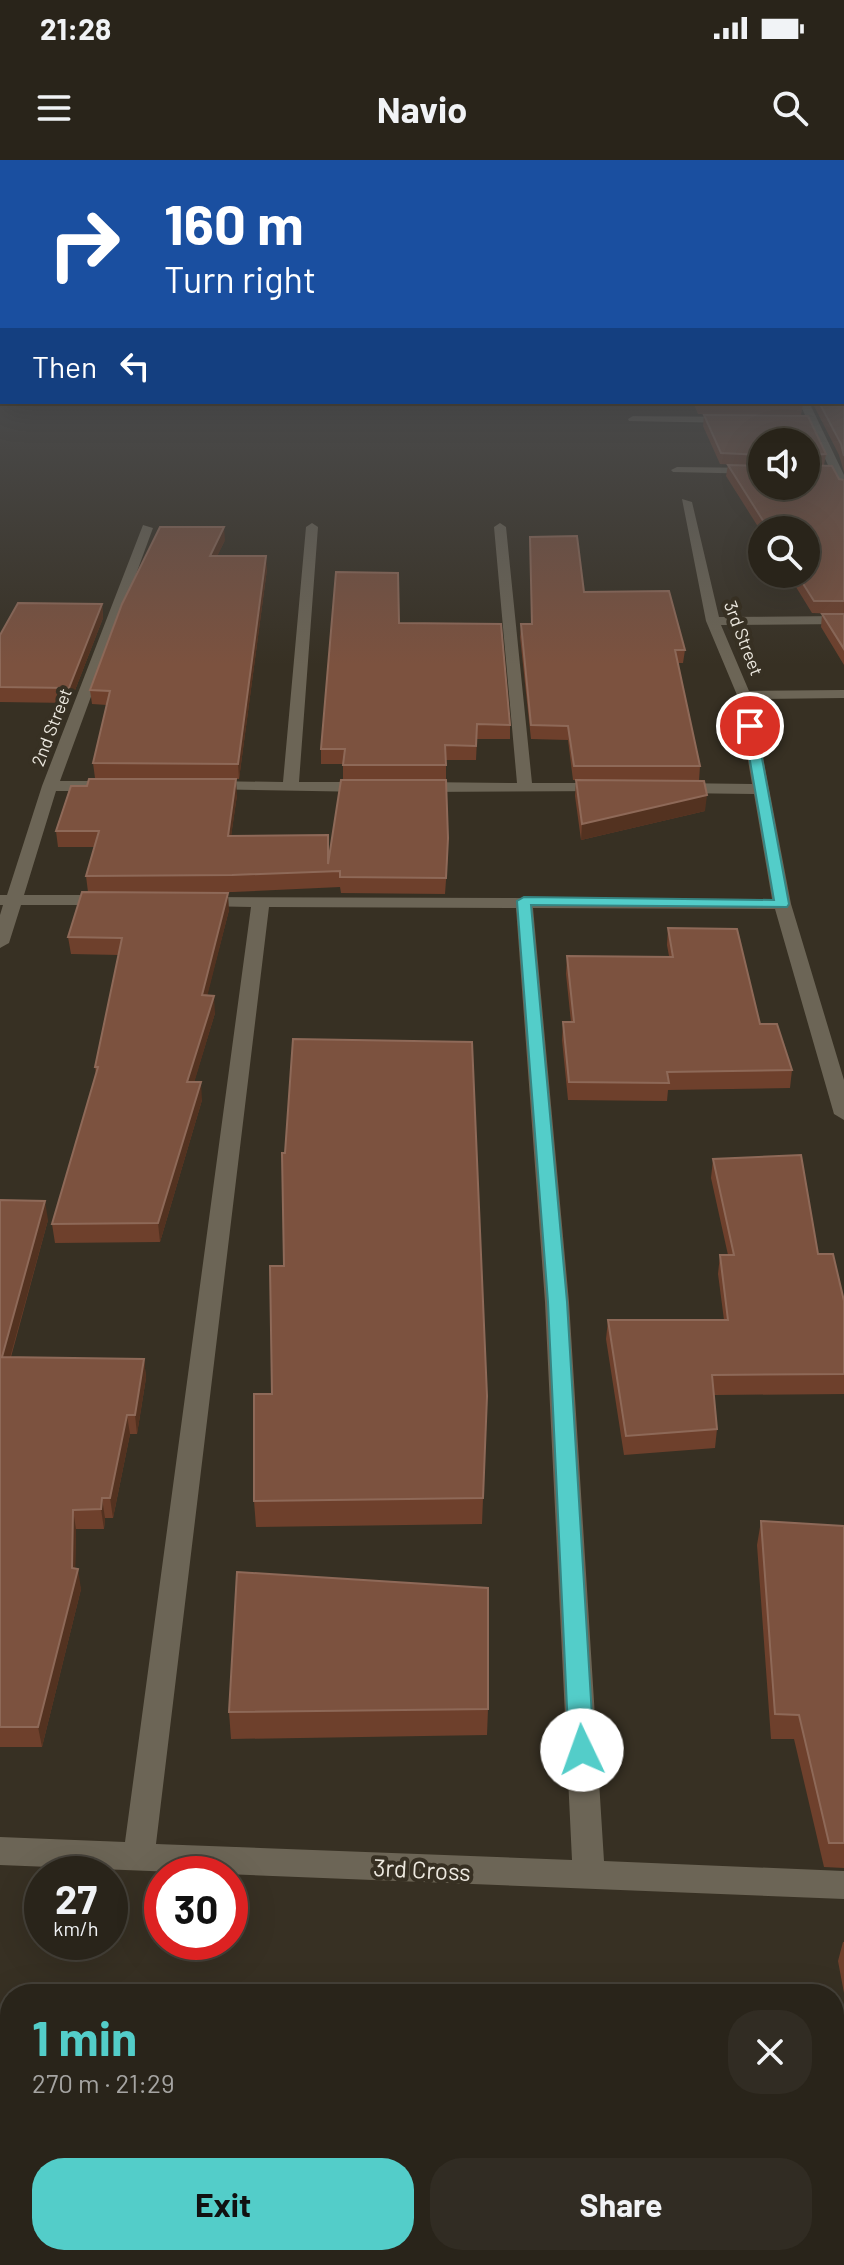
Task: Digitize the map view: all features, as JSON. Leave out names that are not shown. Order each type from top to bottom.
[{"type":"street","points":[[836,468],[844,487]]},
{"type":"street","points":[[677,470],[748,471]]},
{"type":"street","points":[[821,471],[837,471]]},
{"type":"street","name":"3rd Street","points":[[686,502],[713,621],[744,695],[782,904],[844,1114]]},
{"type":"street","points":[[291,786],[312,527]]},
{"type":"street","points":[[500,527],[525,788]]},
{"type":"street","name":"2nd Street","points":[[0,943],[7,900],[147,528]]},
{"type":"street","points":[[713,621],[844,620]]},
{"type":"street","points":[[744,695],[844,694]]},
{"type":"street","points":[[50,786],[140,786]]},
{"type":"street","points":[[185,786],[620,788]]},
{"type":"street","points":[[652,788],[762,789]]},
{"type":"street","points":[[7,900],[122,900]]},
{"type":"street","points":[[184,901],[782,904]]},
{"type":"street","points":[[139,1855],[261,901]]},
{"type":"street","points":[[524,901],[557,1302],[589,1877]]},
{"type":"street","points":[[823,1045],[844,1045]]},
{"type":"street","name":"3rd Cross","points":[[0,1851],[844,1885]]},
{"type":"building","points":[[730,468],[748,468],[748,497]]},
{"type":"building","points":[[820,468],[833,468],[839,479],[844,480],[844,601],[814,601],[806,588],[820,588],[820,516],[760,516],[750,500],[820,500]]},
{"type":"building","points":[[160,527],[224,527],[210,556],[266,556],[238,764],[93,763],[110,691],[90,690],[122,604]]},
{"type":"building","points":[[577,536],[584,592],[669,591],[685,650],[675,650],[700,766],[574,766],[568,726],[531,725],[521,624],[532,624],[530,537]]},
{"type":"building","points":[[336,572],[398,573],[399,623],[501,624],[510,725],[477,724],[476,746],[445,745],[446,765],[343,765],[345,749],[321,749]]},
{"type":"building","points":[[18,603],[102,604],[69,688],[0,687],[0,635]]},
{"type":"building","points":[[822,614],[844,614],[844,649]]},
{"type":"building","points":[[89,779],[236,779],[228,836],[328,835],[328,864],[341,780],[446,780],[446,878],[340,877],[340,871],[86,876],[99,831],[56,831],[71,786],[87,786]]},
{"type":"building","points":[[576,780],[704,781],[707,795],[582,824]]},
{"type":"building","points":[[82,892],[228,893],[202,995],[214,996],[187,1082],[201,1082],[158,1223],[52,1224],[98,1067],[95,1067],[122,938],[68,937]]},
{"type":"building","points":[[668,928],[737,929],[760,1024],[777,1024],[792,1070],[667,1072],[669,1083],[569,1082],[563,1022],[574,1022],[567,956],[673,957]]},
{"type":"building","points":[[293,1039],[472,1042],[487,1396],[483,1498],[254,1501],[254,1394],[272,1394],[270,1266],[284,1266],[282,1153],[285,1153]]},
{"type":"building","points":[[801,1155],[818,1254],[833,1254],[844,1301],[844,1374],[712,1375],[717,1429],[626,1436],[608,1320],[728,1320],[720,1255],[734,1255],[713,1159]]},
{"type":"building","points":[[0,1200],[45,1201],[2,1357],[144,1359],[135,1415],[127,1415],[110,1498],[102,1498],[101,1509],[73,1510],[72,1568],[78,1569],[38,1727],[0,1727]]},
{"type":"building","points":[[761,1521],[844,1526],[844,1843],[829,1843],[799,1715],[775,1714]]},
{"type":"building","points":[[237,1572],[488,1588],[488,1709],[229,1712]]},
{"type":"route","points":[[582,1750],[557,1302],[524,901],[782,904],[750,726]]}]
